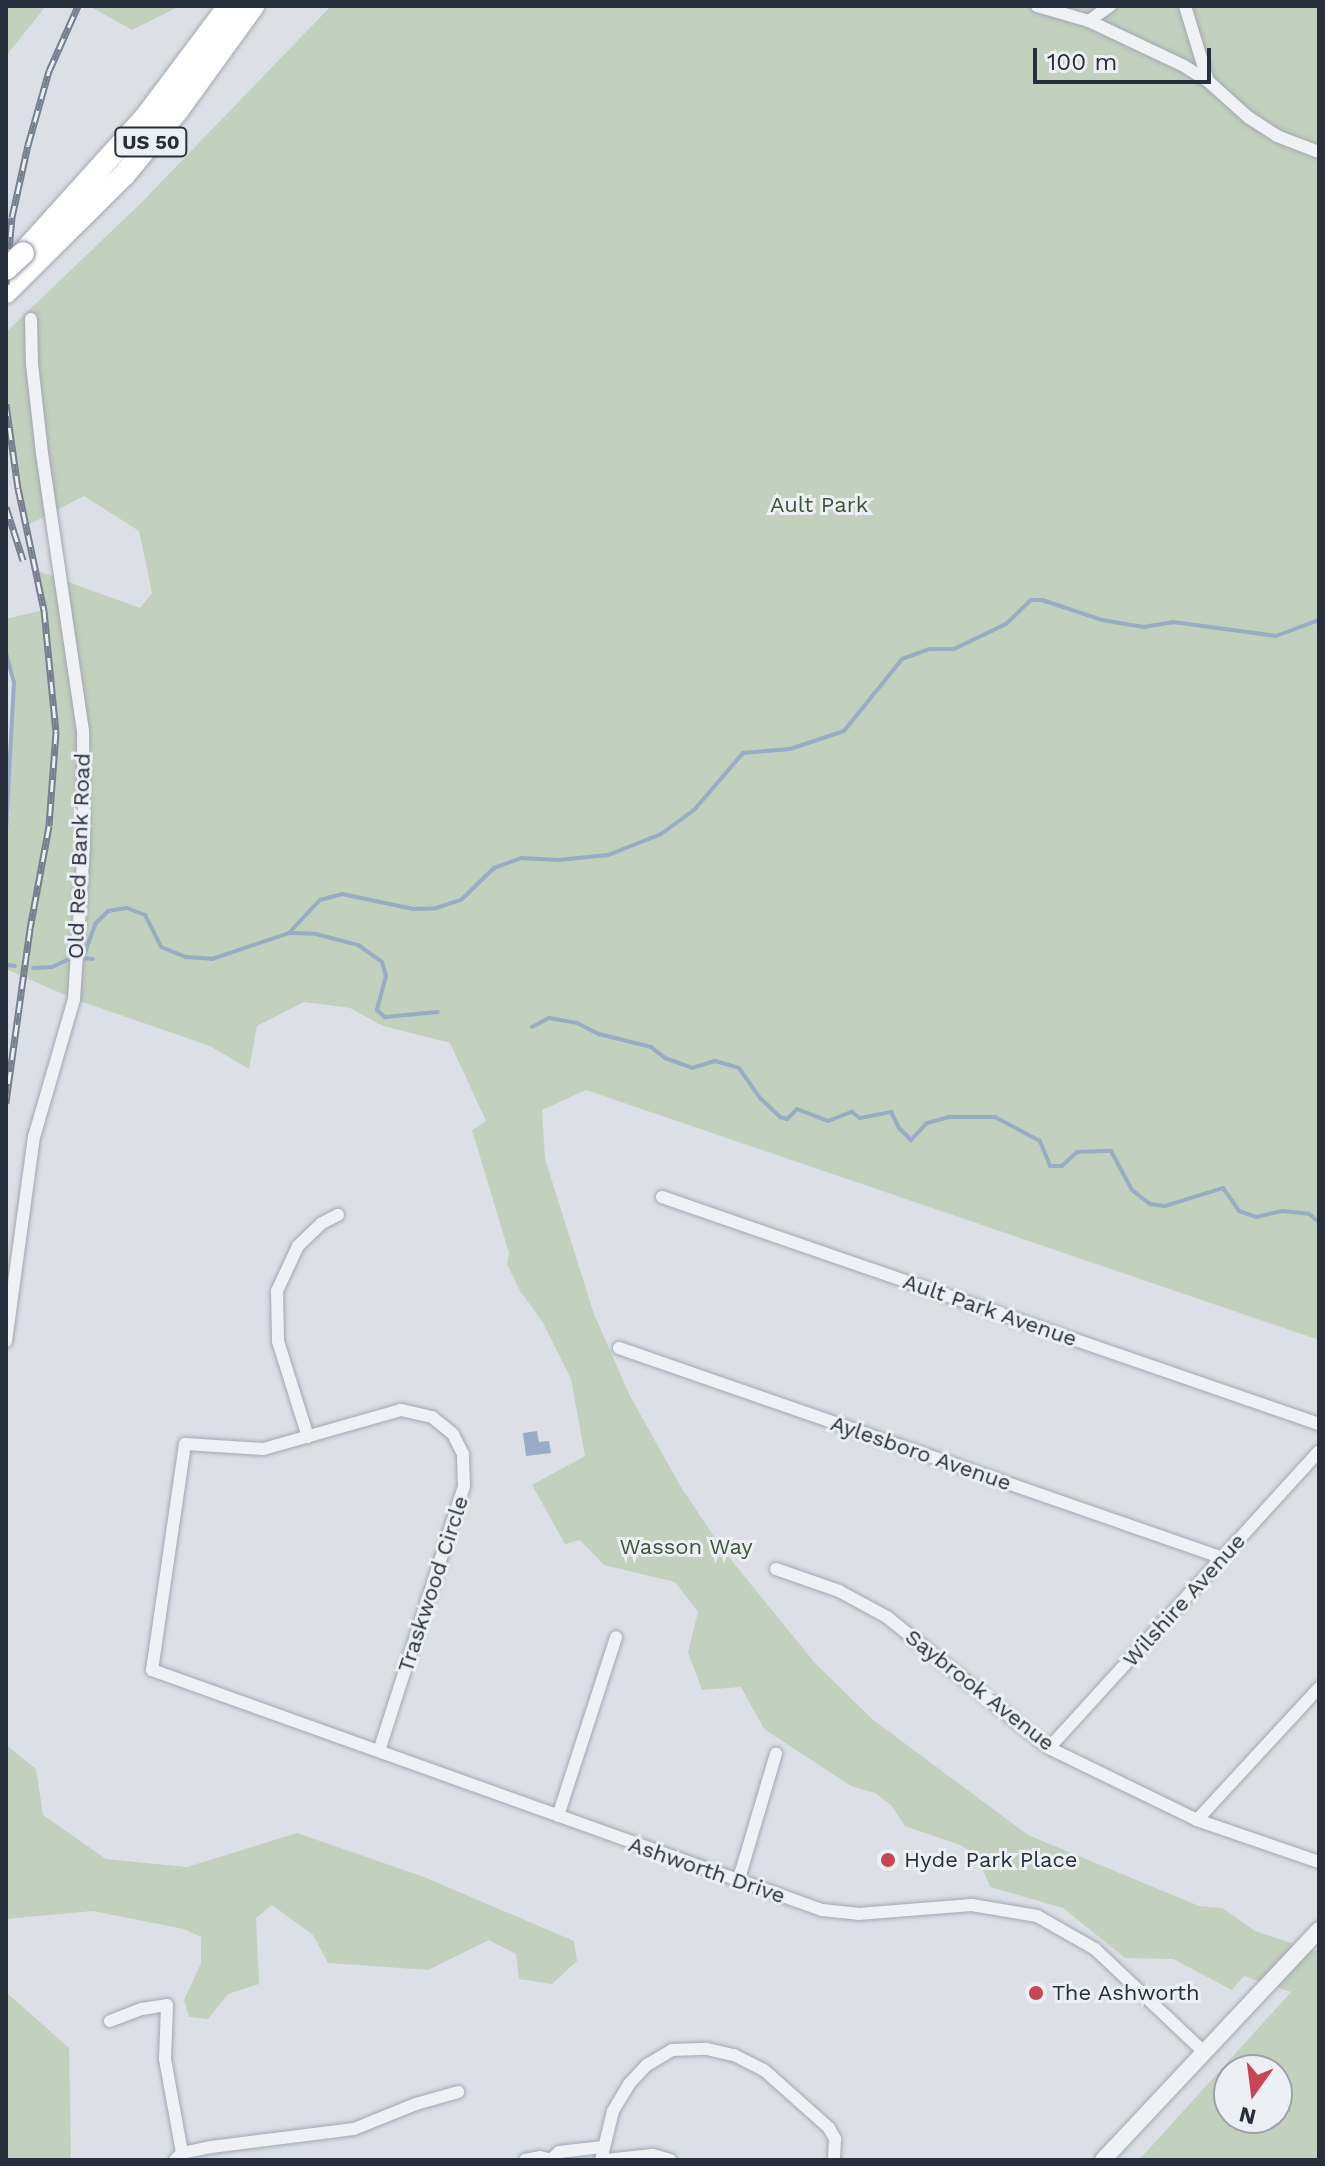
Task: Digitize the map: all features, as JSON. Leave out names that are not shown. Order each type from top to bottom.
[{"type":"highway","name":"US 50","points":[[6,292],[29,259],[145,118],[229,6]]},
{"type":"highway","name":"US 50","points":[[6,269],[29,259],[124,175],[177,111],[253,6]]},
{"type":"street","points":[[1037,6],[1089,21],[1184,66],[1208,81],[1248,117],[1277,136],[1319,152]]},
{"type":"street","points":[[1089,21],[1110,6]]},
{"type":"street","points":[[1185,6],[1208,81]]},
{"type":"street","name":"Old Red Bank Road","points":[[6,1341],[34,1137],[74,999],[84,845],[83,731],[62,555],[32,364],[31,319]]},
{"type":"street","name":"Ault Park Avenue","points":[[662,1197],[1319,1424]]},
{"type":"street","points":[[308,1437],[278,1341],[275,1299],[281,1275],[298,1246],[322,1223],[338,1215]]},
{"type":"street","name":"Aylesboro Avenue","points":[[619,1348],[1223,1558]]},
{"type":"street","name":"Traskwood Circle","points":[[185,1683],[152,1670],[185,1444],[247,1450],[308,1437],[390,1411],[412,1410],[432,1417],[446,1426],[459,1443],[465,1464],[464,1486],[379,1751]]},
{"type":"street","name":"Wilshire Avenue","points":[[1049,1748],[1319,1451]]},
{"type":"street","name":"Saybrook Avenue","points":[[776,1569],[839,1591],[887,1617],[1049,1748],[1197,1820],[1319,1862]]},
{"type":"street","points":[[558,1816],[616,1637]]},
{"type":"street","name":"Ashworth Drive","points":[[185,1683],[738,1882],[838,1913],[972,1905],[1037,1916],[1095,1949],[1203,2051]]},
{"type":"street","points":[[1197,1820],[1319,1688]]},
{"type":"street","points":[[738,1882],[776,1754]]},
{"type":"street","points":[[1103,2160],[1319,1930]]},
{"type":"street","points":[[110,2021],[142,2009],[167,2005],[165,2059],[178,2157],[354,2129],[416,2104],[458,2092]]},
{"type":"street","points":[[603,2156],[613,2111],[630,2083],[647,2065],[672,2050],[707,2049],[734,2055],[775,2080],[829,2128],[835,2139],[834,2160]]},
{"type":"street","points":[[565,2151],[580,2160]]},
{"type":"street","points":[[525,2160],[540,2157],[551,2160],[565,2151],[603,2156],[653,2155],[670,2160]]},
{"type":"green space","points":[[6,6],[46,6],[6,56]]},
{"type":"green space","points":[[89,6],[180,6],[132,30]]},
{"type":"green space","name":"Ault Park","points":[[331,6],[1319,6],[1319,1340],[586,1090],[542,1110],[545,1159],[594,1314],[630,1396],[681,1487],[723,1550],[815,1663],[872,1719],[1028,1835],[1199,1906],[1222,1908],[1255,1931],[1319,1952],[1319,2160],[1139,2160],[1213,2078],[1213,2134],[1293,2134],[1293,2054],[1235,2054],[1291,1992],[1244,1976],[1232,1990],[1173,1959],[1125,1958],[1063,1908],[990,1887],[977,1855],[960,1845],[905,1826],[891,1805],[875,1793],[851,1786],[764,1729],[741,1687],[702,1690],[688,1652],[698,1612],[675,1582],[604,1565],[580,1540],[565,1544],[532,1485],[585,1456],[571,1379],[542,1321],[520,1291],[507,1264],[509,1253],[472,1130],[486,1121],[450,1043],[383,1026],[350,1008],[304,1002],[257,1026],[249,1069],[210,1046],[74,999],[6,969],[6,828],[14,682],[6,653],[6,619],[43,610],[35,570],[140,608],[152,593],[139,531],[84,496],[26,526],[7,416],[6,332],[140,204]]},
{"type":"green space","points":[[6,1745],[36,1769],[43,1815],[106,1859],[187,1867],[297,1833],[424,1877],[574,1941],[577,1961],[552,1984],[519,1979],[516,1954],[489,1940],[428,1970],[328,1963],[313,1935],[272,1905],[256,1918],[259,1984],[228,1994],[208,2019],[189,2017],[184,2000],[201,1963],[201,1937],[184,1929],[93,1911],[6,1919]]},
{"type":"green space","points":[[6,1992],[69,2048],[71,2160],[6,2160]]},
{"type":"water","points":[[537,1431],[539,1442],[549,1441],[551,1453],[526,1456],[523,1433]]},
{"type":"waterway","points":[[93,959],[83,958],[96,923],[108,911],[127,908],[145,915],[161,947],[186,957],[212,959],[289,933],[320,900],[342,894],[413,909],[436,908],[461,900],[494,868],[521,858],[558,860],[608,855],[661,834],[694,810],[743,753],[790,749],[844,731],[902,659],[929,649],[954,649],[1006,624],[1031,600],[1042,600],[1102,620],[1143,627],[1173,622],[1276,636],[1319,620]]},
{"type":"waterway","points":[[6,653],[14,682],[6,828]]},
{"type":"waterway","points":[[291,933],[316,934],[358,945],[382,962],[386,976],[377,1010],[385,1017],[438,1012]]},
{"type":"waterway","points":[[33,968],[52,967],[67,960]]},
{"type":"waterway","points":[[6,965],[15,966]]},
{"type":"waterway","points":[[532,1027],[549,1018],[577,1023],[599,1034],[651,1047],[665,1058],[692,1068],[715,1061],[739,1068],[761,1099],[780,1117],[787,1119],[797,1109],[828,1121],[852,1112],[860,1118],[891,1112],[899,1128],[911,1140],[927,1123],[950,1117],[995,1117],[1040,1141],[1050,1166],[1062,1166],[1077,1152],[1111,1151],[1132,1190],[1150,1204],[1165,1206],[1223,1188],[1239,1211],[1256,1217],[1282,1211],[1309,1214],[1319,1222]]},
{"type":"railway","points":[[6,284],[12,217],[28,145],[49,71],[78,6]]},
{"type":"railway","points":[[6,404],[18,488],[44,610],[56,732],[49,826],[30,929],[6,1103]]},
{"type":"railway","points":[[6,507],[23,560]]},
{"type":"place","name":"Hyde Park Place","points":[[888,1860]]},
{"type":"place","name":"The Ashworth","points":[[1036,1993]]},
{"type":"park label","name":"Wasson Way","points":[[686,1547]]}]
